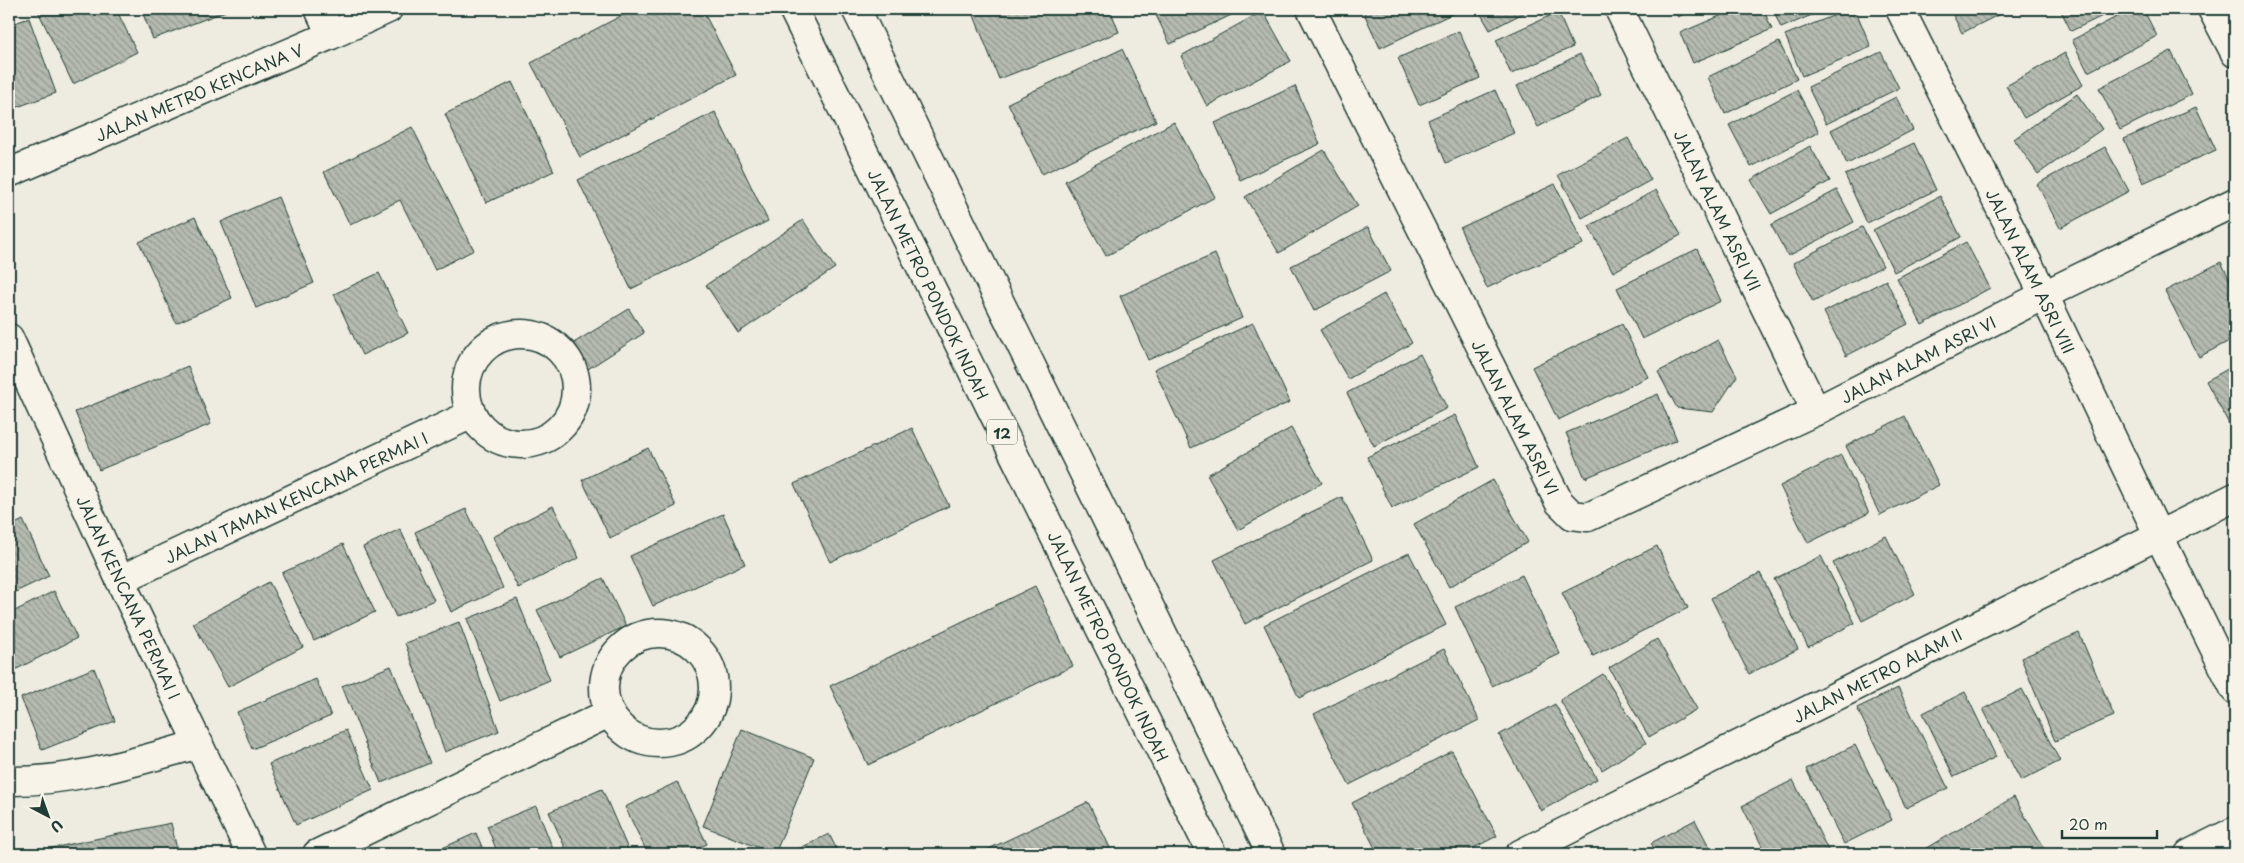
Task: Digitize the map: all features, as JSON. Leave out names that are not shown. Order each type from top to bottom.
[{"type":"main road","points":[[319,9],[331,35]]},
{"type":"main road","name":"JALAN METRO KENCANA V","points":[[9,173],[388,9]]},
{"type":"main road","name":"JALAN METRO PONDOK INDAH","points":[[792,9],[1212,854]]},
{"type":"main road","points":[[856,9],[1270,854]]},
{"type":"main road","name":"JALAN ALAM ASRI VI","points":[[1311,9],[1558,502],[1572,515],[1588,517],[1816,411],[2044,295],[2235,202]]},
{"type":"main road","name":"JALAN ALAM ASRI VII","points":[[1620,9],[1816,411]]},
{"type":"main road","name":"JALAN ALAM ASRI VIII","points":[[1900,9],[2044,295],[2235,690]]},
{"type":"main road","points":[[2212,9],[2235,53]]},
{"type":"main road","points":[[511,335],[531,335],[550,342],[566,356],[575,374],[576,394],[571,413],[558,430],[541,441],[521,445],[502,441],[484,431],[472,414],[466,395],[468,375],[477,356],[498,340],[511,335]]},
{"type":"main road","name":"JALAN KENCANA PERMAI I","points":[[9,338],[120,580],[251,854]]},
{"type":"main road","name":"JALAN TAMAN KENCANA PERMAI I","points":[[120,580],[472,414]]},
{"type":"main road","name":"JALAN METRO ALAM II","points":[[1520,854],[2235,497]]},
{"type":"main road","points":[[648,633],[669,634],[688,641],[703,654],[712,672],[714,692],[708,713],[696,729],[679,740],[659,743],[639,740],[621,729],[610,713],[603,693],[606,674],[614,655],[629,641],[648,633]]},
{"type":"main road","points":[[317,854],[610,713]]},
{"type":"main road","points":[[9,781],[36,781],[102,770],[199,744]]},
{"type":"main road","points":[[2188,854],[2235,831]]},
{"type":"building","points":[[37,9],[116,9],[137,52],[73,84]]},
{"type":"building","points":[[141,9],[231,9],[153,39]]},
{"type":"building","points":[[634,9],[702,9],[736,75],[580,157],[531,63]]},
{"type":"building","points":[[983,9],[1110,9],[1119,32],[999,79],[973,13]]},
{"type":"building","points":[[1153,9],[1244,9],[1170,44]]},
{"type":"building","points":[[1362,9],[1454,9],[1456,12],[1380,48]]},
{"type":"building","points":[[1478,9],[1531,9],[1490,30]]},
{"type":"building","points":[[1674,9],[1695,9],[1678,17]]},
{"type":"building","points":[[1736,9],[1763,9],[1772,29],[1693,63],[1680,33]]},
{"type":"building","points":[[1773,9],[1826,9],[1781,28]]},
{"type":"building","points":[[1850,9],[1855,9],[1871,47],[1802,76],[1785,35]]},
{"type":"building","points":[[1950,9],[2010,9],[1962,33]]},
{"type":"building","points":[[2060,9],[2117,9],[2071,31]]},
{"type":"building","points":[[2132,9],[2143,9],[2157,36],[2088,72],[2072,40]]},
{"type":"building","points":[[1263,11],[1291,61],[1207,106],[1181,56]]},
{"type":"building","points":[[1558,12],[1573,47],[1511,74],[1496,40]]},
{"type":"building","points":[[29,18],[56,93],[9,110],[9,25]]},
{"type":"building","points":[[1459,31],[1480,78],[1419,105],[1398,58]]},
{"type":"building","points":[[1779,42],[1797,79],[1725,114],[1708,77]]},
{"type":"building","points":[[1122,49],[1156,121],[1042,174],[1008,103]]},
{"type":"building","points":[[2171,51],[2192,94],[2120,130],[2099,88]]},
{"type":"building","points":[[1881,52],[1899,88],[1826,124],[1808,87]]},
{"type":"building","points":[[2065,53],[2083,85],[2024,118],[2006,86]]},
{"type":"building","points":[[1580,54],[1601,95],[1538,127],[1517,86]]},
{"type":"building","points":[[512,82],[554,171],[486,203],[445,114]]},
{"type":"building","points":[[1295,86],[1320,144],[1240,180],[1215,123]]},
{"type":"building","points":[[1495,90],[1514,133],[1446,163],[1428,120]]},
{"type":"building","points":[[1797,90],[1819,132],[1751,167],[1729,125]]},
{"type":"building","points":[[2077,94],[2102,129],[2038,174],[2014,139]]},
{"type":"building","points":[[1896,97],[1913,130],[1847,164],[1831,130]]},
{"type":"building","points":[[2196,107],[2216,150],[2143,183],[2124,139]]},
{"type":"building","points":[[715,112],[768,221],[631,289],[578,180]]},
{"type":"building","points":[[1174,122],[1215,197],[1106,256],[1065,181]]},
{"type":"building","points":[[412,127],[474,250],[435,270],[400,200],[350,225],[324,172]]},
{"type":"building","points":[[1628,138],[1651,180],[1582,218],[1558,175]]},
{"type":"building","points":[[1914,143],[1936,190],[1867,223],[1845,175]]},
{"type":"building","points":[[1810,146],[1830,181],[1771,214],[1751,180]]},
{"type":"building","points":[[2105,147],[2129,191],[2060,228],[2037,184]]},
{"type":"building","points":[[1324,150],[1358,206],[1279,253],[1245,197]]},
{"type":"building","points":[[1555,184],[1583,244],[1487,288],[1460,228]]},
{"type":"building","points":[[1656,190],[1681,235],[1613,272],[1589,226]]},
{"type":"building","points":[[1837,190],[1854,222],[1788,256],[1771,225]]},
{"type":"building","points":[[1940,196],[1961,237],[1894,272],[1873,230]]},
{"type":"building","points":[[278,197],[314,283],[256,308],[221,222]]},
{"type":"building","points":[[195,217],[232,298],[176,323],[139,242]]},
{"type":"building","points":[[803,220],[835,268],[738,333],[706,285]]},
{"type":"building","points":[[1368,227],[1391,271],[1314,311],[1291,266]]},
{"type":"building","points":[[1862,227],[1883,266],[1813,302],[1793,263]]},
{"type":"building","points":[[1966,242],[1990,288],[1922,325],[1897,278]]},
{"type":"building","points":[[1697,249],[1721,301],[1642,339],[1617,288]]},
{"type":"building","points":[[1215,254],[1242,318],[1148,360],[1120,296]]},
{"type":"building","points":[[2221,262],[2235,290],[2235,338],[2199,357],[2165,291]]},
{"type":"building","points":[[379,273],[408,333],[362,355],[334,294]]},
{"type":"building","points":[[1886,280],[1908,324],[1846,356],[1824,312]]},
{"type":"building","points":[[1384,294],[1412,343],[1348,379],[1320,330]]},
{"type":"building","points":[[629,309],[644,333],[588,369],[572,344]]},
{"type":"building","points":[[1253,323],[1290,402],[1191,448],[1154,369]]},
{"type":"building","points":[[1622,324],[1648,377],[1558,420],[1532,367]]},
{"type":"building","points":[[1718,340],[1737,376],[1713,412],[1677,408],[1658,372]]},
{"type":"building","points":[[1420,354],[1447,408],[1374,446],[1347,393]]},
{"type":"building","points":[[2235,365],[2235,435],[2206,381]]},
{"type":"building","points":[[188,366],[211,424],[99,470],[75,412]]},
{"type":"building","points":[[1658,394],[1677,440],[1585,478],[1566,433]]},
{"type":"building","points":[[1455,415],[1479,467],[1392,508],[1367,457]]},
{"type":"building","points":[[1905,416],[1939,485],[1880,515],[1846,446]]},
{"type":"building","points":[[912,428],[949,506],[830,562],[794,484]]},
{"type":"building","points":[[1291,428],[1322,483],[1238,530],[1207,475]]},
{"type":"building","points":[[648,448],[676,506],[610,538],[582,480]]},
{"type":"building","points":[[1841,455],[1869,513],[1808,543],[1780,486]]},
{"type":"building","points":[[1493,480],[1528,542],[1449,587],[1414,524]]},
{"type":"building","points":[[1342,497],[1373,560],[1245,624],[1214,560]]},
{"type":"building","points":[[553,506],[579,558],[518,588],[493,537]]},
{"type":"building","points":[[466,509],[503,588],[451,612],[415,532]]},
{"type":"building","points":[[723,514],[745,564],[653,606],[630,556]]},
{"type":"building","points":[[23,520],[49,576],[9,595],[9,527]]},
{"type":"building","points":[[400,529],[434,600],[396,617],[363,547]]},
{"type":"building","points":[[1886,536],[1915,594],[1862,621],[1833,563]]},
{"type":"building","points":[[343,544],[375,612],[314,641],[282,573]]},
{"type":"building","points":[[1657,546],[1688,608],[1593,656],[1562,593]]},
{"type":"building","points":[[1409,553],[1446,625],[1299,698],[1264,625]]},
{"type":"building","points":[[1821,556],[1855,623],[1808,647],[1774,579]]},
{"type":"building","points":[[1760,573],[1798,649],[1749,674],[1711,598]]},
{"type":"building","points":[[1522,575],[1560,654],[1492,686],[1455,607]]},
{"type":"building","points":[[603,578],[626,626],[560,657],[537,610]]},
{"type":"building","points":[[269,582],[303,647],[228,687],[193,623]]},
{"type":"building","points":[[1035,586],[1073,666],[868,765],[830,686]]},
{"type":"building","points":[[54,591],[77,638],[9,673],[9,614]]},
{"type":"building","points":[[517,599],[550,680],[500,701],[467,619]]},
{"type":"building","points":[[459,622],[499,731],[445,752],[405,643]]},
{"type":"building","points":[[2079,633],[2114,716],[2055,741],[2021,658]]},
{"type":"building","points":[[1657,639],[1697,709],[1649,737],[1609,668]]},
{"type":"building","points":[[1444,649],[1479,720],[1349,785],[1314,714]]},
{"type":"building","points":[[391,666],[430,763],[381,783],[342,686]]},
{"type":"building","points":[[94,668],[115,721],[42,750],[21,698]]},
{"type":"building","points":[[1603,674],[1646,743],[1602,770],[1560,700]]},
{"type":"building","points":[[316,679],[331,716],[252,749],[237,712]]},
{"type":"building","points":[[1898,688],[1948,788],[1906,808],[1857,708]]},
{"type":"building","points":[[2022,689],[2060,761],[2021,781],[1983,709]]},
{"type":"building","points":[[1965,692],[1996,757],[1954,777],[1923,713]]},
{"type":"building","points":[[1555,704],[1597,779],[1541,811],[1499,735]]},
{"type":"building","points":[[742,729],[814,758],[775,854],[703,826]]},
{"type":"building","points":[[346,730],[373,790],[296,825],[269,764]]},
{"type":"building","points":[[1855,745],[1892,820],[1844,844],[1806,769]]},
{"type":"building","points":[[1452,751],[1497,836],[1462,854],[1378,854],[1352,803]]},
{"type":"building","points":[[1793,780],[1829,852],[1825,854],[1766,854],[1742,806]]},
{"type":"building","points":[[677,782],[707,844],[685,854],[648,854],[625,807]]},
{"type":"building","points":[[602,789],[630,854],[568,854],[549,812]]},
{"type":"building","points":[[2014,797],[2047,854],[1917,854]]},
{"type":"building","points":[[1088,802],[1113,854],[978,854]]},
{"type":"building","points":[[536,806],[555,854],[498,854],[487,826]]},
{"type":"building","points":[[1695,820],[1713,854],[1657,854],[1651,843]]},
{"type":"building","points":[[171,823],[178,854],[39,854],[38,851]]},
{"type":"building","points":[[476,833],[485,854],[429,854]]},
{"type":"building","points":[[829,834],[839,854],[788,854]]}]
